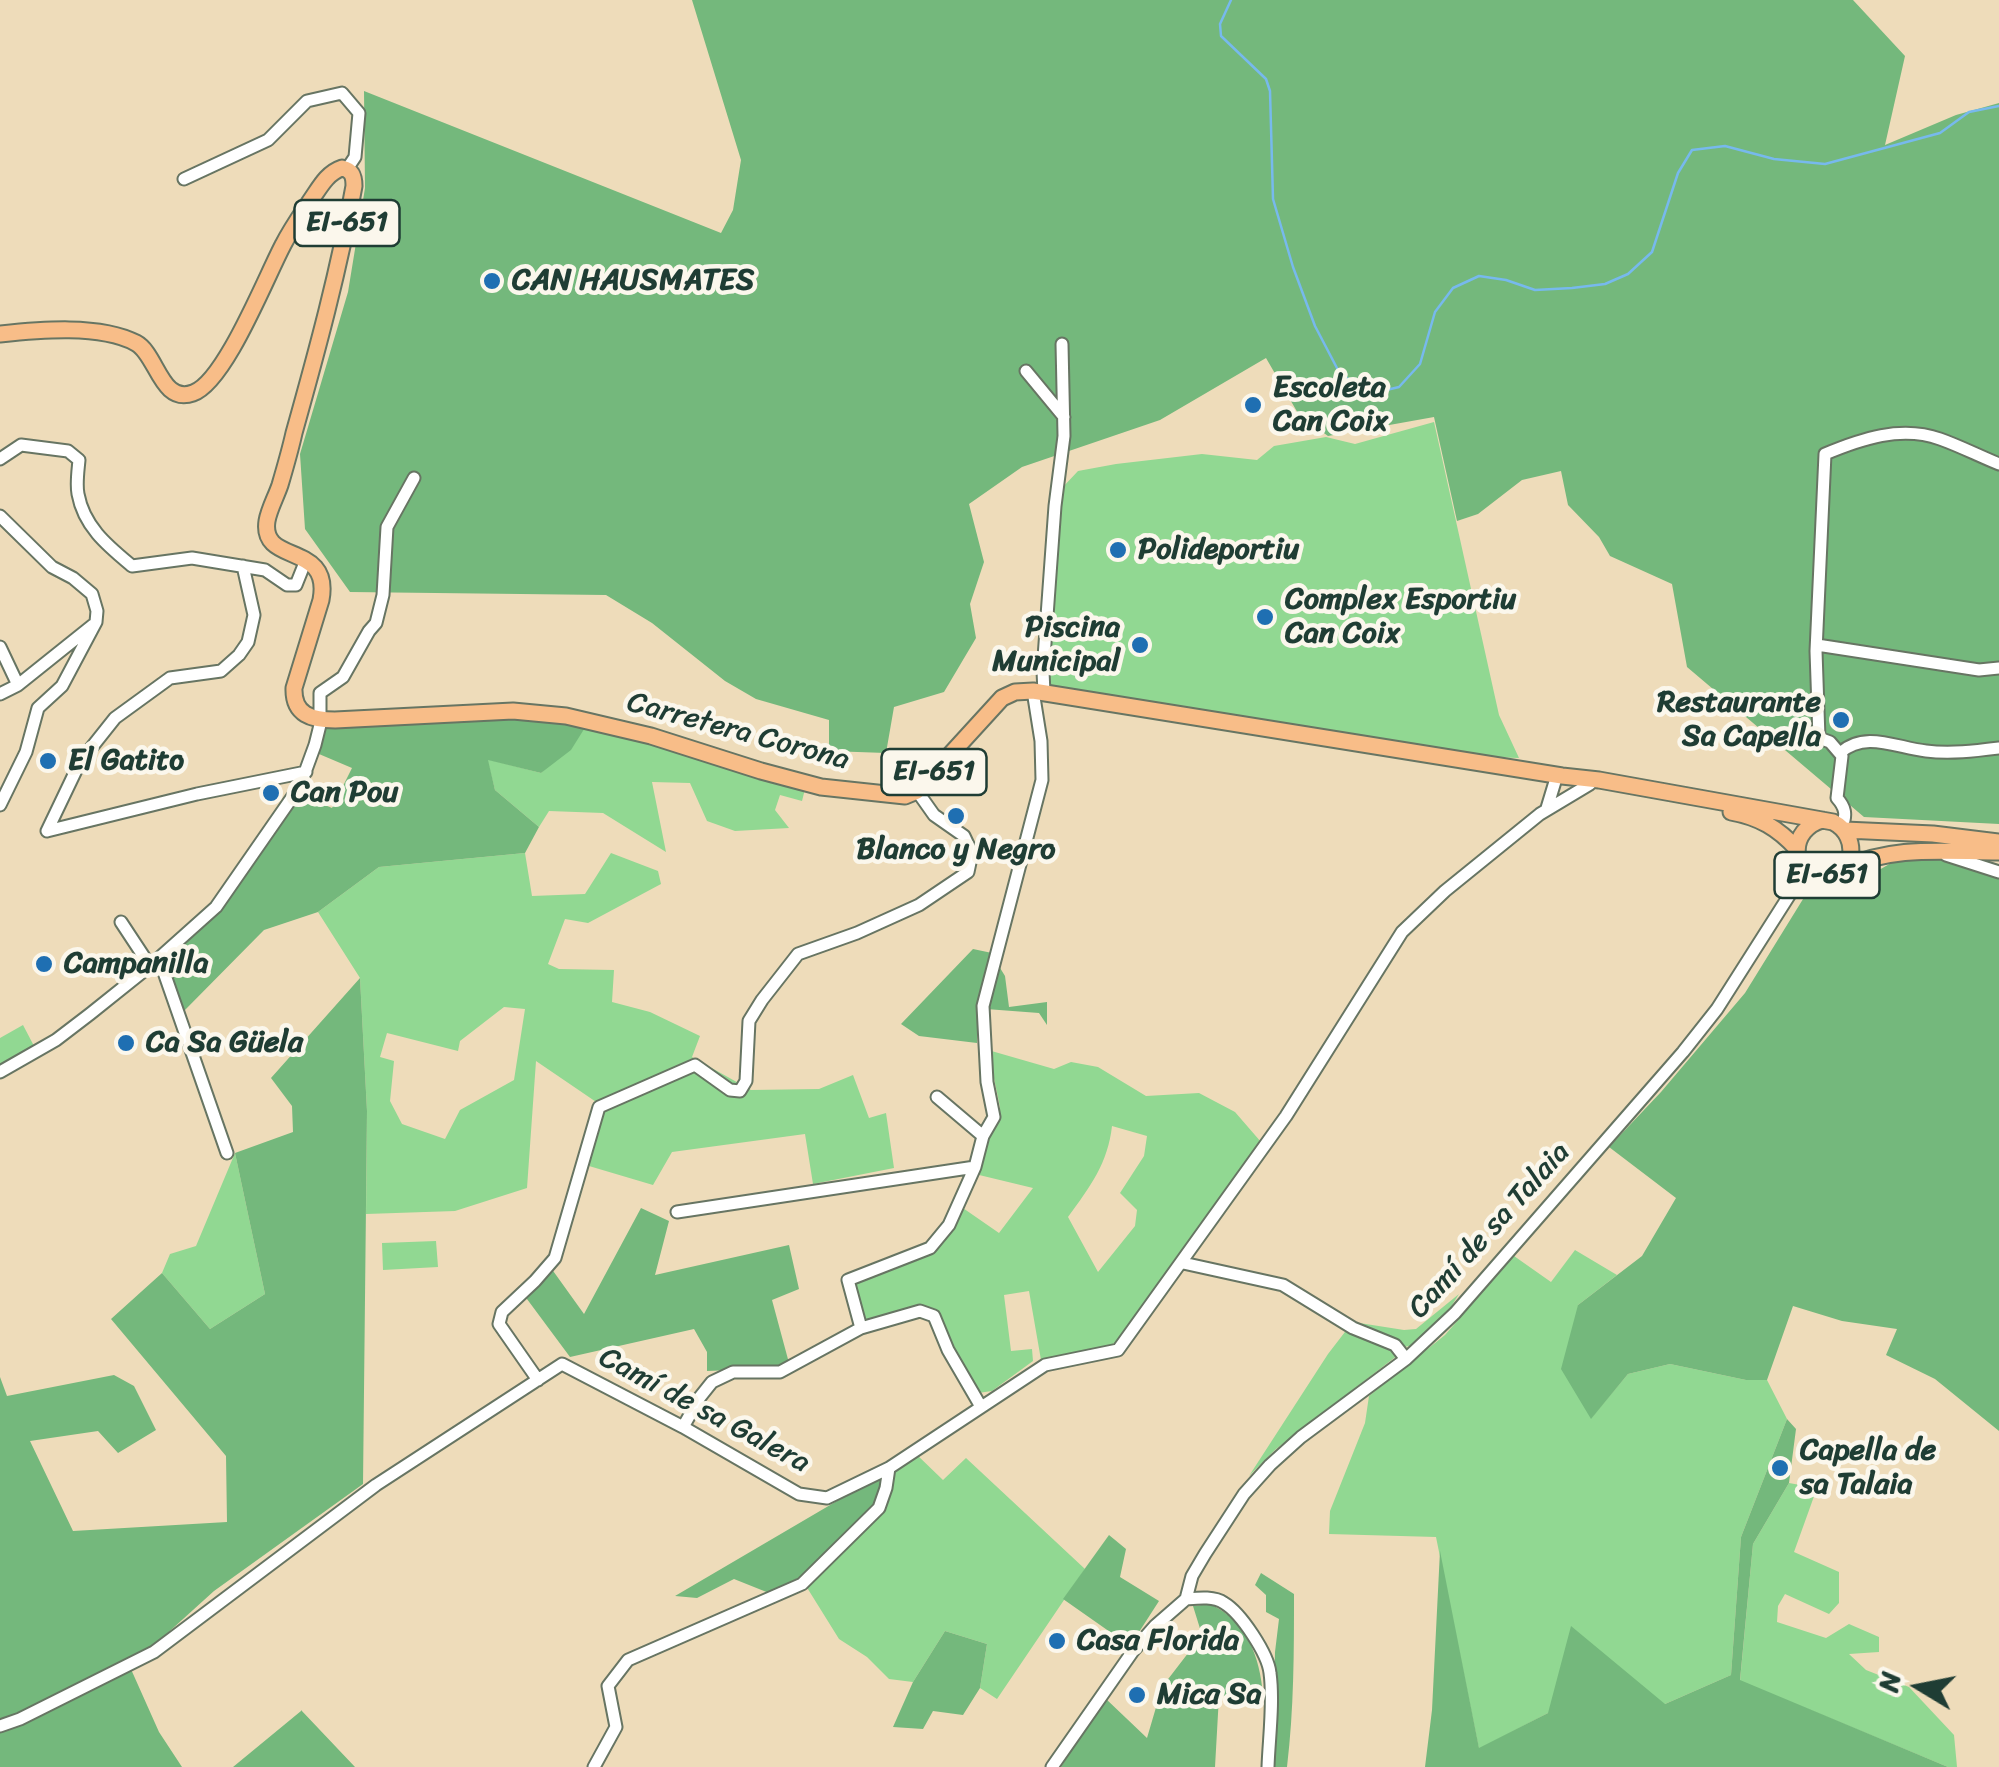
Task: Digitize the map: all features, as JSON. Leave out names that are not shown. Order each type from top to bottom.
[{"type":"main road","name":"EI-651","points":[[0,334],[72,331],[128,340],[150,354],[171,391],[182,395],[195,393],[217,372],[232,349],[293,227],[331,173],[347,169],[354,178],[343,249],[284,472],[267,521],[269,540],[306,560]]},
{"type":"main road","points":[[306,560],[316,566],[323,586],[293,699],[302,713],[321,720]]},
{"type":"main road","name":"EI-651","points":[[917,791],[1002,698],[1015,692],[1039,692],[1599,780],[1752,806],[1832,822],[1844,828],[1999,842]]},
{"type":"main road","name":"Carretera Corona","points":[[321,720],[513,711],[566,716],[650,736],[822,787],[892,796],[917,791]]},
{"type":"main road","name":"EI-651","points":[[1563,776],[1748,815],[1777,829],[1797,849]]},
{"type":"main road","name":"EI-651","points":[[1822,820],[1804,830],[1797,849],[1806,869],[1827,876],[1874,855],[1999,852]]},
{"type":"main road","name":"EI-651","points":[[1842,869],[1850,859],[1852,847],[1844,828]]},
{"type":"street","points":[[184,179],[268,140],[307,101],[342,93],[359,113],[356,156],[347,169]]},
{"type":"street","points":[[860,1328],[848,1280],[930,1248],[949,1226],[994,1117],[987,1082],[983,1006],[1042,780],[1039,692],[1064,417],[1062,344]]},
{"type":"street","points":[[1026,370],[1064,417]]},
{"type":"street","points":[[1844,828],[1846,814],[1836,798],[1842,756],[1830,742],[1818,738],[1817,645],[1825,454],[1852,443],[1909,432],[1939,438],[1999,464]]},
{"type":"street","points":[[0,460],[21,445],[68,451],[79,460],[77,492],[96,536],[132,566],[192,558],[265,570],[287,586],[296,584],[306,560]]},
{"type":"street","points":[[0,1072],[56,1040],[155,962],[216,907],[292,800],[316,745],[321,720],[320,693],[343,677],[378,618],[384,595],[387,526],[414,478]]},
{"type":"street","points":[[0,516],[52,568],[73,578],[92,594],[98,610],[96,622],[62,686],[38,708],[26,752],[0,805]]},
{"type":"street","points":[[243,566],[254,615],[248,642],[239,655],[221,671],[170,678],[115,718],[80,762],[46,831],[306,772]]},
{"type":"street","points":[[0,694],[96,622]]},
{"type":"street","points":[[1817,645],[1979,670],[1999,668]]},
{"type":"street","points":[[0,647],[18,684]]},
{"type":"street","points":[[1840,753],[1853,743],[1865,742],[1923,751],[1999,748]]},
{"type":"street","points":[[1563,776],[1563,799]]},
{"type":"street","points":[[1547,808],[1563,776]]},
{"type":"street","name":"Camí de sa Galera","points":[[0,1726],[20,1720],[154,1652],[376,1484],[562,1364],[799,1494],[828,1498],[889,1468],[1045,1365],[1118,1350],[1286,1116],[1402,932],[1445,891],[1547,808],[1590,784]]},
{"type":"street","points":[[538,1380],[499,1324],[502,1312],[555,1258],[599,1107],[695,1065],[730,1090],[740,1091],[746,1082],[749,1021],[798,954],[918,905],[968,872],[972,853],[964,836],[934,815],[917,791]]},
{"type":"street","points":[[1938,852],[1999,872]]},
{"type":"street","name":"Camí de sa Talaia","points":[[1186,1599],[1192,1576],[1205,1554],[1244,1494],[1270,1465],[1406,1359],[1455,1313],[1682,1052],[1718,1009],[1806,869]]},
{"type":"street","points":[[121,922],[155,962],[227,1153]]},
{"type":"street","points":[[937,1097],[983,1136]]},
{"type":"street","points":[[678,1212],[974,1167]]},
{"type":"street","points":[[1183,1263],[1283,1285],[1353,1328],[1395,1344],[1406,1359]]},
{"type":"street","points":[[683,1427],[712,1382],[733,1372],[780,1372],[860,1328],[920,1311],[934,1316],[948,1350],[980,1405]]},
{"type":"street","points":[[594,1767],[616,1727],[608,1686],[628,1660],[802,1584],[879,1508],[889,1468]]},
{"type":"street","points":[[1052,1767],[1133,1651],[1155,1626],[1186,1599],[1204,1598],[1223,1601],[1267,1658],[1271,1675],[1268,1767]]},
{"type":"green space","points":[[692,0],[1853,0],[1905,56],[1885,145],[1956,115],[1999,103],[1999,824],[1864,817],[1687,667],[1672,584],[1610,556],[1599,537],[1568,505],[1561,471],[1522,480],[1478,514],[1457,521],[1434,417],[1328,436],[1299,415],[1266,358],[1160,420],[1022,467],[969,504],[984,562],[970,604],[976,638],[944,692],[894,707],[886,753],[829,751],[829,720],[756,699],[725,681],[652,623],[606,595],[350,592],[305,529],[300,454],[348,292],[365,188],[364,91],[721,233],[733,210],[741,160]]},
{"type":"green space","name":"Complex Esportiu Can Coix","points":[[1434,422],[1499,715],[1519,758],[1491,757],[1053,688],[1048,680],[1062,488],[1078,471],[1202,454],[1257,460],[1274,446],[1326,437],[1355,444]]},
{"type":"green space","points":[[512,716],[586,726],[571,750],[541,773],[488,760],[495,790],[539,827],[525,853],[379,867],[318,912],[264,930],[183,1012],[165,961],[214,917],[301,795],[332,808],[352,768],[319,754],[325,726]]},
{"type":"green space","points":[[586,726],[648,739],[805,789],[802,801],[780,795],[775,810],[789,828],[735,831],[707,821],[690,783],[652,782],[666,852],[603,813],[549,811],[539,827],[495,790],[487,759],[541,773]]},
{"type":"green space","points":[[525,853],[532,896],[585,894],[611,853],[658,871],[661,884],[588,923],[565,919],[548,964],[559,969],[614,970],[612,1002],[650,1012],[700,1036],[692,1057],[751,1090],[819,1089],[853,1075],[869,1118],[886,1113],[894,1168],[813,1184],[805,1134],[672,1152],[653,1185],[589,1166],[605,1108],[536,1061],[527,1188],[455,1211],[366,1214],[367,1111],[360,978],[318,912],[379,867]],"holes":[[[504,1007],[525,1009],[514,1080],[460,1110],[445,1139],[402,1124],[390,1101],[394,1061],[380,1057],[387,1033],[458,1051],[460,1041]]]},
{"type":"green space","points":[[1904,853],[1943,854],[1999,873],[1999,1431],[1935,1379],[1886,1355],[1897,1329],[1842,1321],[1793,1306],[1767,1380],[1746,1380],[1670,1364],[1628,1374],[1591,1419],[1561,1369],[1578,1305],[1642,1256],[1676,1198],[1609,1147],[1745,993],[1808,891],[1859,879]]},
{"type":"green space","points":[[973,949],[992,953],[977,1009],[977,1043],[919,1036],[901,1024]]},
{"type":"green space","points":[[997,963],[1005,976],[1009,1007],[1047,1002],[1047,1025],[1039,1013],[986,1009]]},
{"type":"green space","points":[[360,978],[367,1111],[363,1484],[214,1591],[130,1667],[159,1732],[182,1767],[0,1767],[0,1377],[7,1396],[114,1375],[134,1386],[156,1430],[118,1453],[98,1431],[30,1441],[73,1531],[227,1522],[226,1456],[111,1319],[162,1273],[210,1329],[265,1294],[235,1153],[293,1132],[292,1106],[271,1078]]},
{"type":"green space","points":[[23,1025],[34,1046],[0,1065],[0,1038]]},
{"type":"green space","points":[[988,1050],[1054,1069],[1071,1062],[1098,1067],[1146,1096],[1199,1093],[1235,1112],[1261,1142],[1124,1338],[1105,1348],[1041,1360],[1029,1291],[1004,1295],[1011,1351],[1032,1349],[1033,1361],[992,1391],[978,1393],[951,1351],[935,1314],[866,1322],[860,1318],[854,1281],[927,1255],[960,1206],[999,1233],[1033,1188],[975,1174],[1000,1107]],"holes":[[[1112,1126],[1147,1136],[1144,1156],[1120,1193],[1137,1210],[1135,1226],[1098,1272],[1068,1217],[1102,1163]]]},
{"type":"green space","points":[[235,1153],[265,1294],[210,1329],[162,1273],[170,1254],[196,1246]]},
{"type":"green space","points":[[641,1208],[669,1221],[655,1275],[789,1245],[799,1289],[772,1300],[789,1363],[782,1368],[707,1371],[707,1352],[694,1329],[570,1357],[524,1295],[551,1268],[584,1314]]},
{"type":"green space","points":[[436,1241],[438,1267],[383,1270],[382,1243]]},
{"type":"green space","points":[[1575,1250],[1617,1275],[1578,1305],[1591,1418],[1628,1374],[1670,1364],[1746,1380],[1767,1380],[1787,1419],[1741,1537],[1731,1675],[1665,1704],[1548,1713],[1479,1749],[1436,1537],[1329,1534],[1330,1511],[1365,1423],[1369,1396],[1445,1335],[1514,1256],[1551,1282]]},
{"type":"green space","points":[[1459,1294],[1449,1310],[1410,1346],[1404,1347],[1353,1322],[1416,1329]]},
{"type":"green space","points":[[1348,1328],[1393,1348],[1398,1355],[1276,1449],[1249,1476],[1328,1354]]},
{"type":"green space","points":[[1787,1419],[1796,1429],[1789,1483],[1753,1544],[1740,1680],[1948,1767],[1425,1767],[1432,1710],[1440,1551],[1479,1748],[1548,1713],[1571,1626],[1665,1704],[1731,1675],[1741,1537]]},
{"type":"green space","points":[[915,1453],[943,1480],[966,1458],[1085,1569],[997,1699],[980,1688],[987,1644],[945,1631],[913,1682],[889,1679],[867,1657],[839,1639],[806,1586],[881,1514],[889,1495],[892,1468]]},
{"type":"green space","points":[[883,1474],[875,1506],[804,1575],[769,1593],[734,1579],[697,1598],[675,1596]]},
{"type":"green space","points":[[1789,1483],[1817,1488],[1794,1552],[1839,1572],[1839,1603],[1829,1614],[1785,1594],[1778,1606],[1777,1622],[1826,1638],[1849,1624],[1879,1637],[1879,1652],[1849,1654],[1866,1670],[1909,1687],[1954,1735],[1957,1767],[1948,1767],[1740,1681],[1753,1544]]},
{"type":"green space","points":[[1109,1535],[1126,1549],[1120,1577],[1159,1601],[1130,1646],[1063,1599]]},
{"type":"green space","points":[[1261,1573],[1294,1594],[1287,1767],[1272,1767],[1279,1619],[1266,1612],[1266,1595],[1255,1585]]},
{"type":"green space","points":[[1210,1604],[1233,1620],[1249,1642],[1259,1667],[1263,1695],[1219,1696],[1215,1767],[1061,1767],[1105,1698],[1147,1738],[1162,1687],[1202,1635],[1193,1606]]},
{"type":"green space","points":[[945,1631],[987,1644],[980,1688],[963,1715],[933,1711],[923,1729],[893,1727],[913,1682]]},
{"type":"green space","points":[[301,1711],[355,1767],[233,1767]]},
{"type":"waterway","points":[[1231,0],[1220,24],[1221,36],[1266,79],[1270,91],[1273,199],[1315,326],[1338,370],[1354,385],[1378,392],[1399,387],[1420,364],[1435,312],[1453,288],[1479,276],[1535,290],[1605,284],[1628,274],[1652,252],[1678,173],[1692,150],[1725,146],[1774,159],[1825,164],[1940,133],[1969,112],[1999,106]]},
{"type":"place","name":"CAN HAUSMATES","points":[[492,281]]},
{"type":"place","name":"Escoleta Can Coix","points":[[1253,405]]},
{"type":"place","name":"Polideportiu","points":[[1118,550]]},
{"type":"place","name":"Complex Esportiu Can Coix","points":[[1265,617]]},
{"type":"place","name":"Piscina Municipal","points":[[1140,645]]},
{"type":"place","name":"Restaurante Sa Capella","points":[[1841,720]]},
{"type":"place","name":"El Gatito","points":[[48,761]]},
{"type":"place","name":"Can Pou","points":[[271,793]]},
{"type":"place","name":"Blanco y Negro","points":[[956,816]]},
{"type":"place","name":"Campanilla","points":[[44,964]]},
{"type":"place","name":"Ca Sa Güela","points":[[126,1043]]},
{"type":"place","name":"Capella de sa Talaia","points":[[1780,1468]]},
{"type":"place","name":"Casa Florida","points":[[1057,1641]]},
{"type":"place","name":"Mica Sa","points":[[1137,1695]]}]
